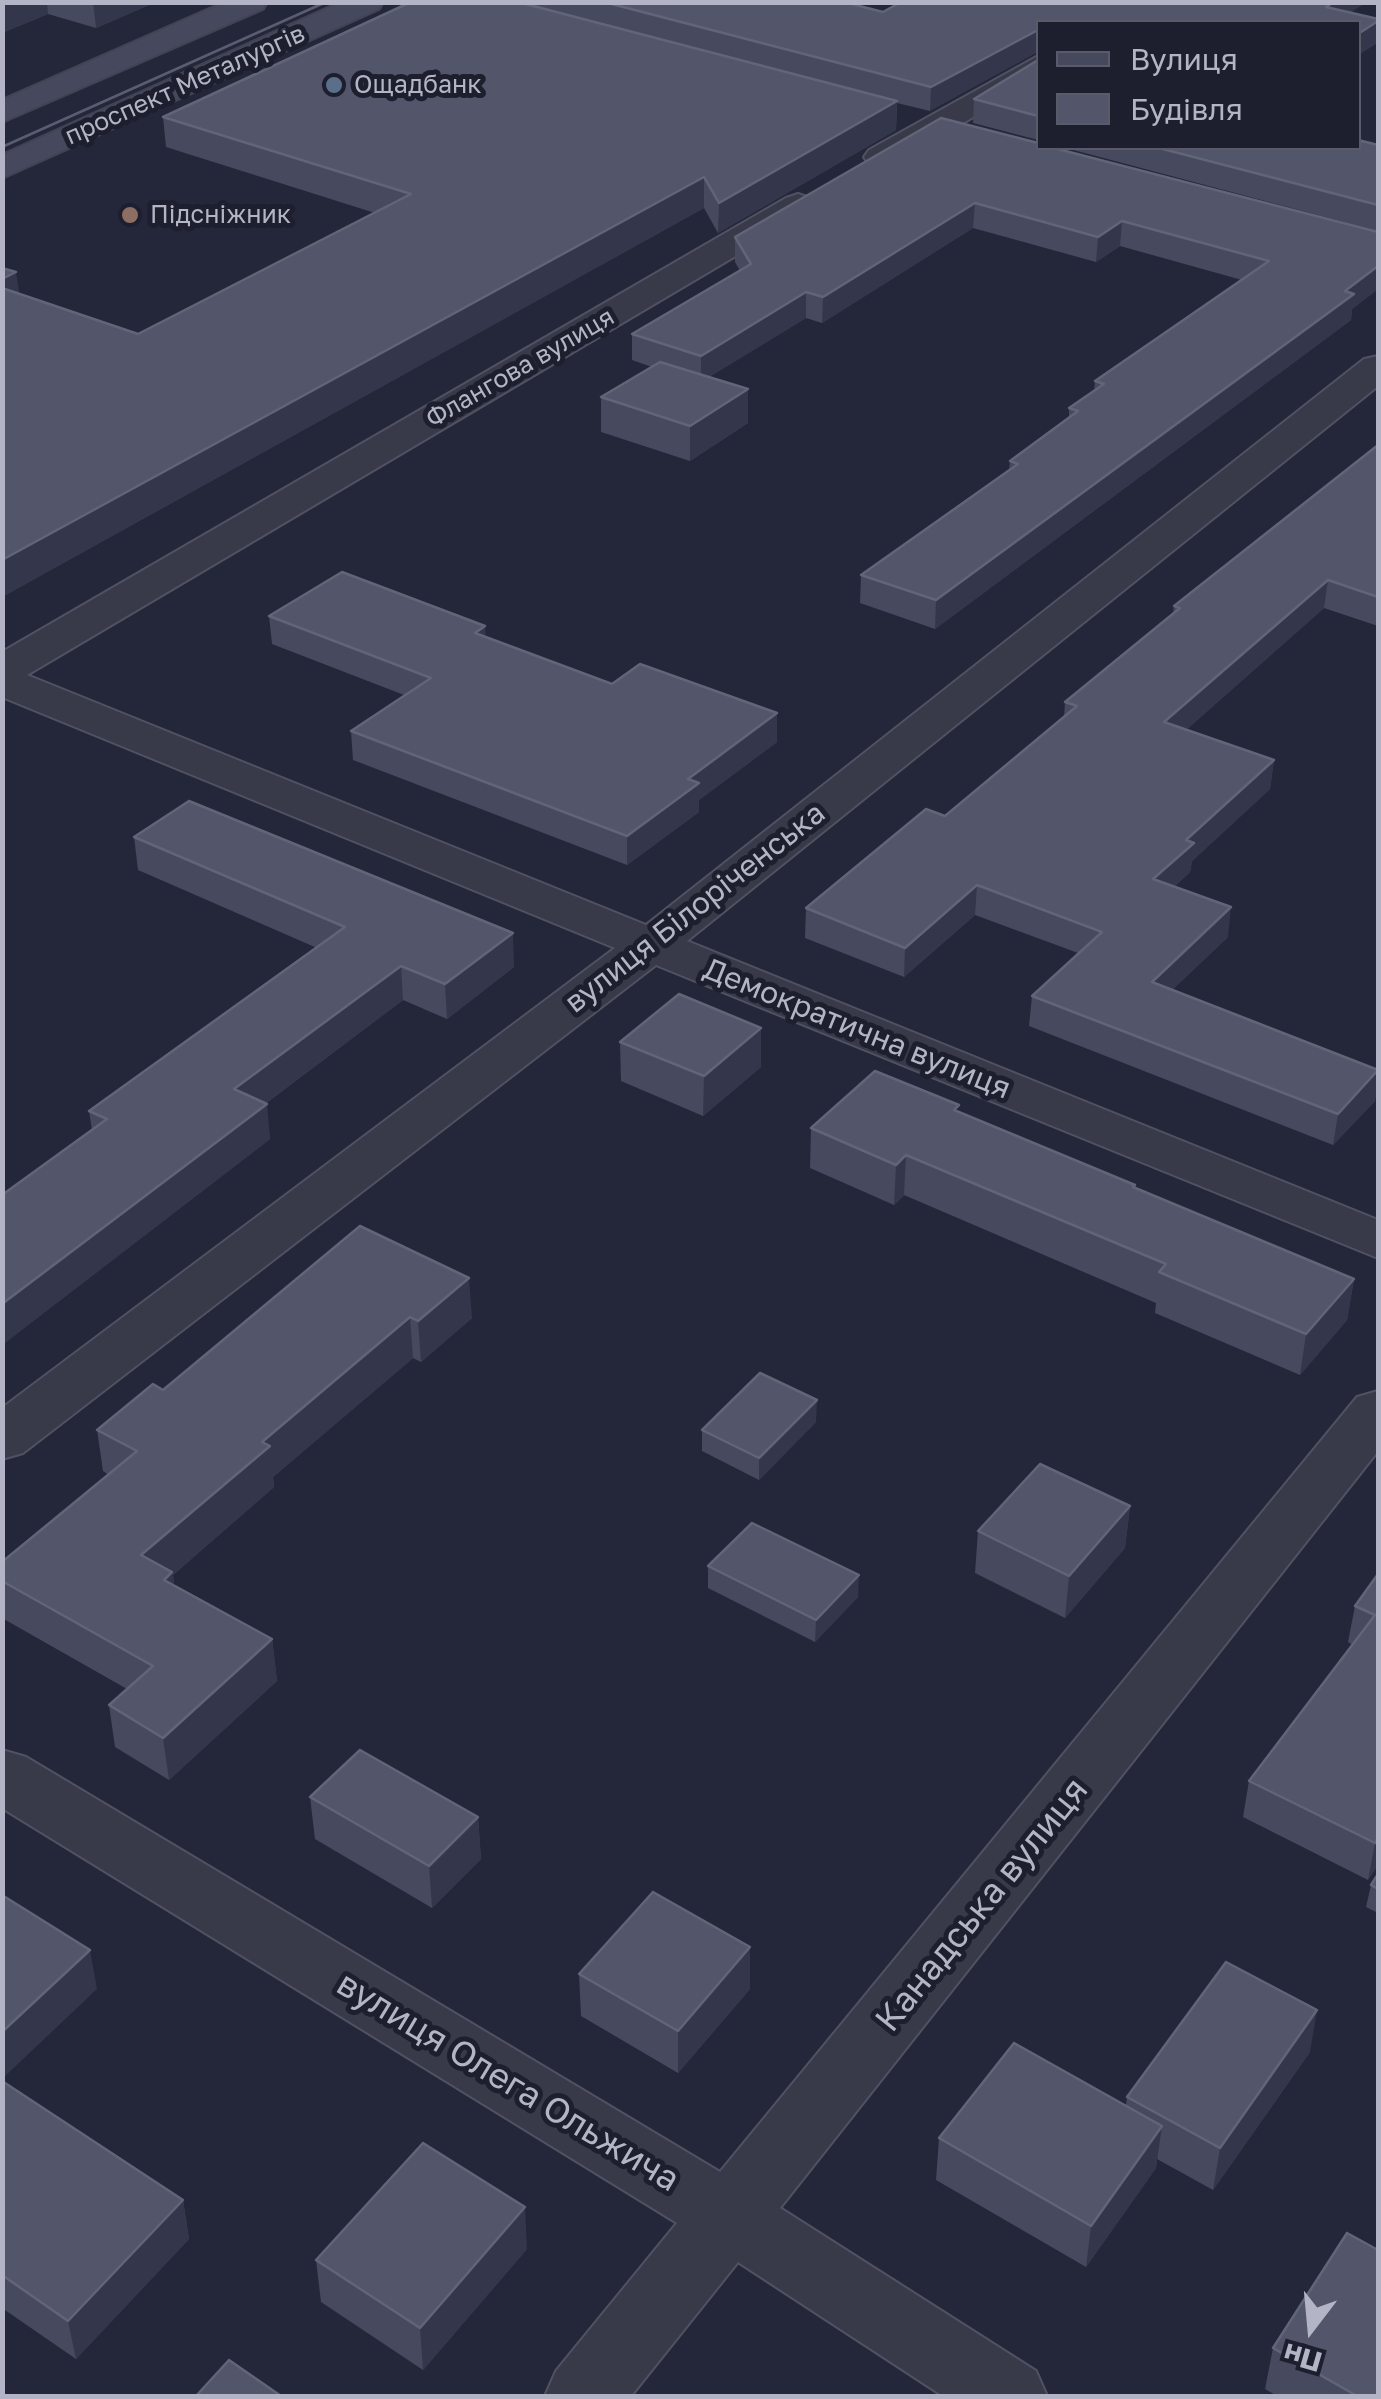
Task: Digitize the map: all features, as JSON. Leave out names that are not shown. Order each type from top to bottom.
[{"type":"main road","name":"проспект Металургів","points":[[2,112],[252,2]]},
{"type":"main road","name":"проспект Металургів","points":[[2,168],[368,2]]},
{"type":"street","name":"Флангова вулиця","points":[[2,671],[1036,67]]},
{"type":"street","points":[[894,116],[970,136]]},
{"type":"street","name":"вулиця Білоріченська","points":[[2,1439],[651,945],[1378,367]]},
{"type":"street","name":"Демократична вулиця","points":[[2,681],[1378,1240]]},
{"type":"street","name":"Канадська вулиця","points":[[584,2396],[1378,1411]]},
{"type":"street","name":"вулиця Олега Ольжича","points":[[2,1775],[731,2217],[1008,2396]]},
{"type":"building","points":[[411,2],[518,2],[897,101],[719,203],[704,177],[2,560],[2,288],[138,334],[411,194],[163,117]]},
{"type":"building","points":[[604,2],[844,2],[883,12],[901,2],[1334,2],[1326,7],[1378,19],[1361,32],[1361,20],[1036,20],[1036,31],[931,87]]},
{"type":"building","points":[[1036,61],[1036,115],[974,99]]},
{"type":"building","points":[[941,118],[1036,142],[1036,150],[1062,150],[1378,232],[1378,266],[1345,291],[1354,294],[936,600],[861,575],[1018,464],[1010,461],[1078,411],[1069,408],[1104,384],[1095,381],[1269,261],[1122,221],[1098,237],[975,203],[823,297],[806,292],[701,356],[632,334],[751,264],[735,237]]},
{"type":"building","points":[[1361,141],[1378,145],[1378,205],[1167,150],[1361,150]]},
{"type":"building","points":[[2,268],[16,272],[2,279]]},
{"type":"building","points":[[660,362],[748,389],[690,426],[601,397]]},
{"type":"building","points":[[1378,445],[1378,597],[1328,580],[1164,722],[1274,760],[1186,840],[1194,843],[1153,879],[1231,907],[1152,982],[1378,1070],[1338,1114],[1032,996],[1102,932],[977,885],[905,948],[806,908],[926,809],[945,816],[1077,706],[1065,702],[1180,608],[1174,606]]},
{"type":"building","points":[[342,572],[485,626],[475,633],[612,684],[640,664],[777,713],[688,779],[699,783],[627,836],[351,731],[431,678],[269,616]]},
{"type":"building","points":[[189,801],[513,933],[445,984],[401,966],[234,1089],[267,1104],[2,1304],[2,1195],[107,1119],[89,1111],[345,927],[134,837]]},
{"type":"building","points":[[679,994],[761,1028],[704,1076],[620,1042]]},
{"type":"building","points":[[875,1071],[959,1105],[954,1110],[1354,1279],[1306,1334],[1159,1272],[1166,1264],[906,1155],[896,1165],[811,1128]]},
{"type":"building","points":[[360,1226],[469,1278],[418,1321],[410,1317],[262,1442],[270,1446],[141,1555],[172,1572],[164,1580],[272,1639],[163,1738],[109,1705],[153,1666],[2,1581],[2,1562],[137,1451],[97,1430],[153,1384],[163,1390]]},
{"type":"building","points":[[760,1373],[817,1400],[759,1458],[702,1430]]},
{"type":"building","points":[[1040,1464],[1130,1506],[1069,1576],[978,1531]]},
{"type":"building","points":[[752,1523],[859,1575],[816,1620],[708,1566]]},
{"type":"building","points":[[1378,1574],[1375,1843],[1249,1781],[1375,1615],[1355,1606]]},
{"type":"building","points":[[360,1750],[478,1817],[429,1866],[310,1797]]},
{"type":"building","points":[[653,1892],[750,1947],[678,2031],[579,1974]]},
{"type":"building","points":[[2,1895],[90,1950],[2,2032]]},
{"type":"building","points":[[1226,1962],[1317,2010],[1220,2148],[1127,2097]]},
{"type":"building","points":[[1014,2043],[1162,2126],[1091,2226],[939,2138]]},
{"type":"building","points":[[2,2081],[183,2200],[68,2321],[2,2275]]},
{"type":"building","points":[[423,2143],[525,2207],[420,2328],[316,2260]]},
{"type":"building","points":[[1347,2233],[1378,2250],[1378,2396],[1357,2396],[1273,2348]]},
{"type":"building","points":[[229,2360],[281,2396],[196,2396]]},
{"type":"tram line","points":[[2,147],[326,2]]},
{"type":"place","name":"Ощадбанк","points":[[334,85]]},
{"type":"place","name":"Підсніжник","points":[[130,215]]}]
